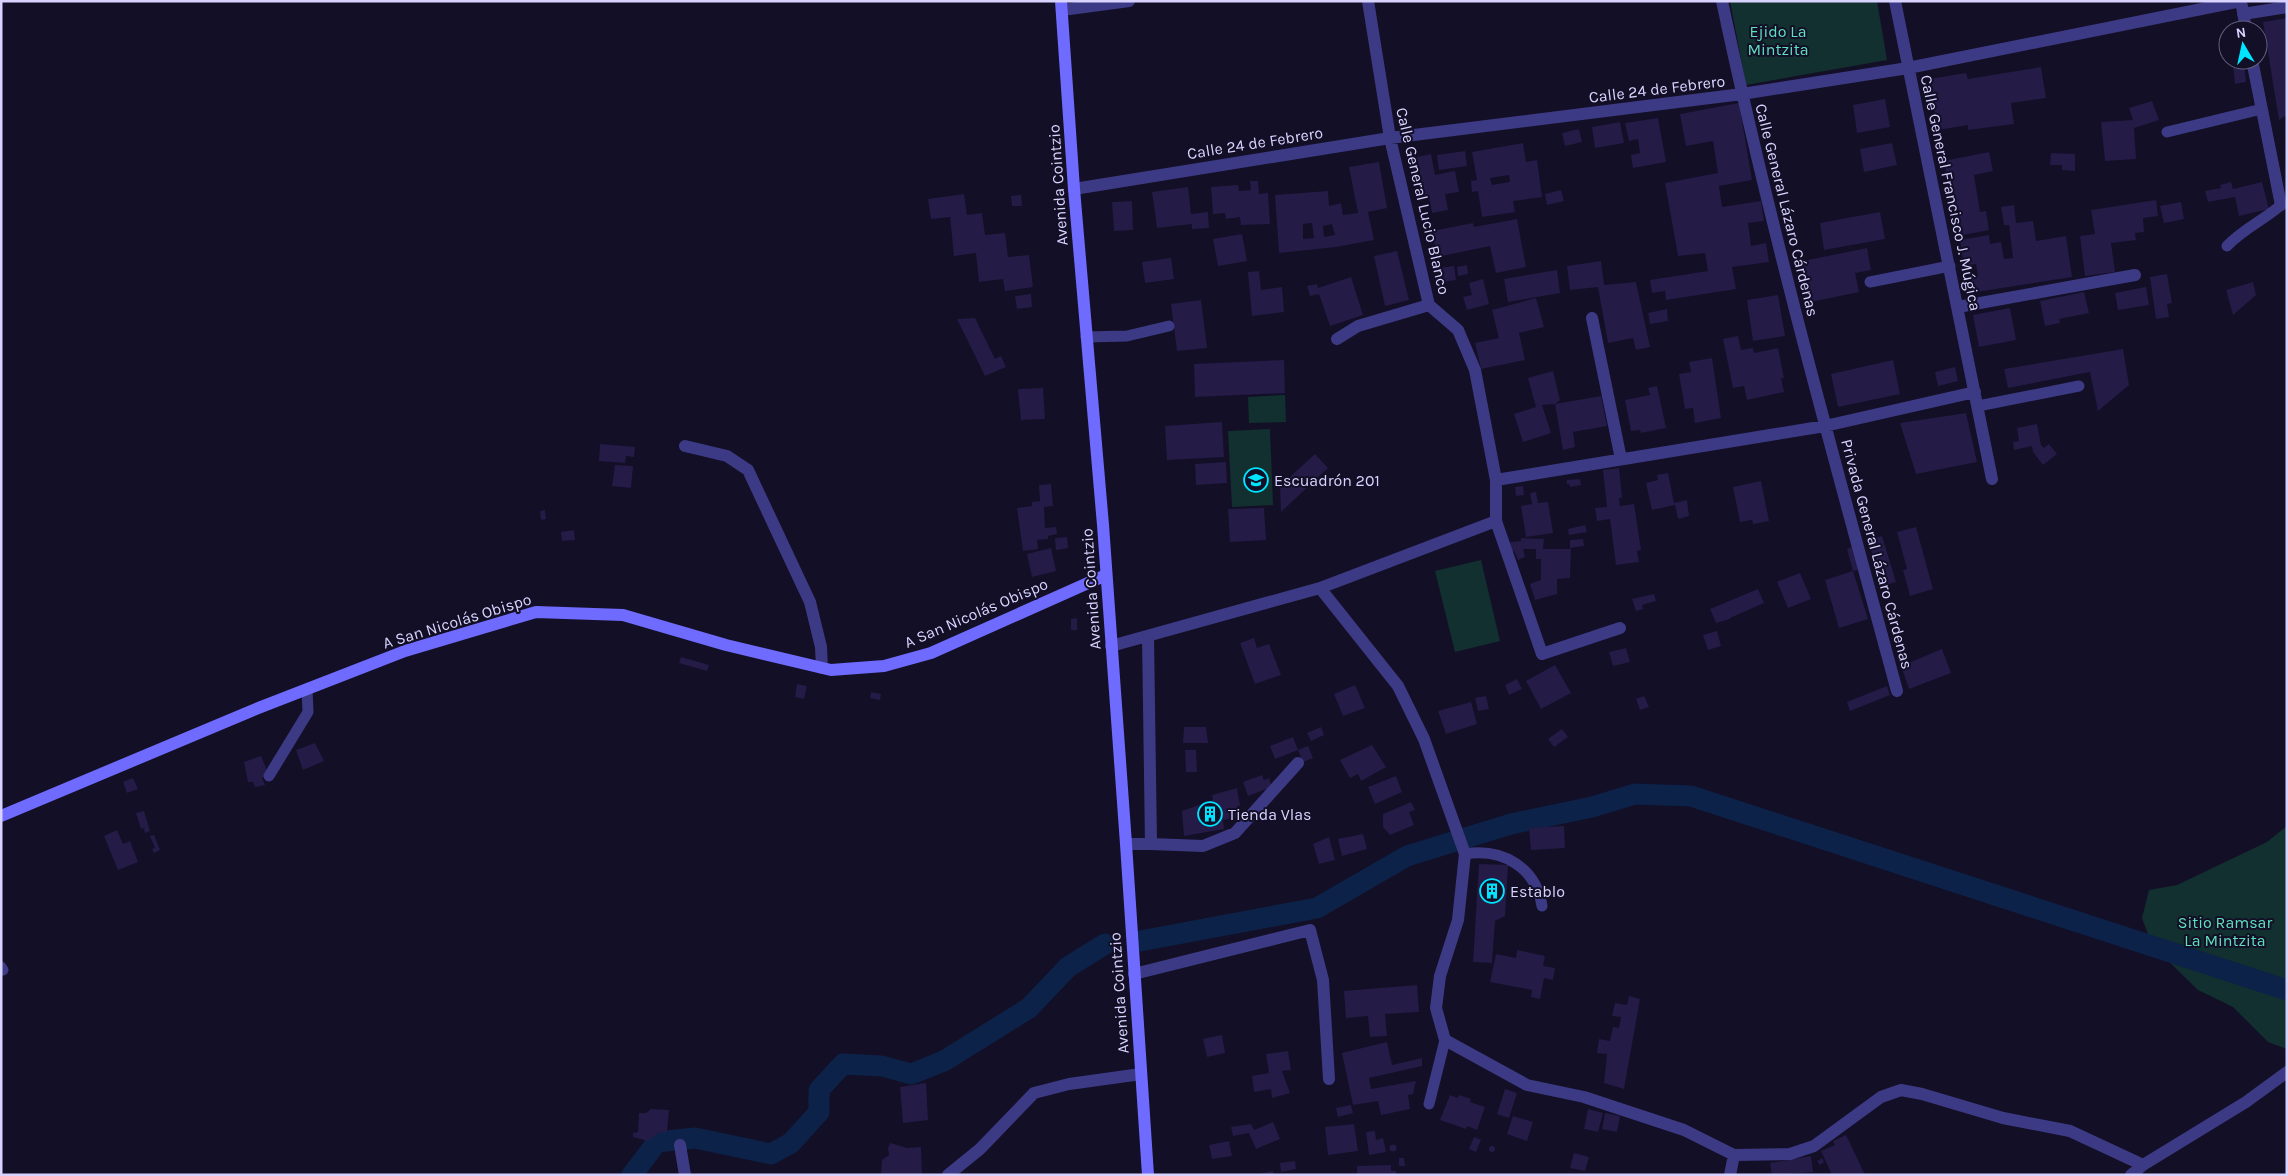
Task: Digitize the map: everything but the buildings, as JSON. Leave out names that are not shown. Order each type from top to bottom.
[{"type":"main road","name":"Avenida Cointzio","points":[[1062,6],[1074,189],[1126,844],[1148,1175]]},
{"type":"main road","name":"A San Nicolás Obispo","points":[[1,816],[307,689],[406,651],[536,612],[623,614],[726,645],[831,670],[884,666],[931,653],[1106,575]]},
{"type":"street","points":[[1062,6],[1129,1]]},
{"type":"street","name":"Calle General Lucio Blanco","points":[[1368,1],[1390,138],[1429,305],[1458,330],[1474,370],[1496,480],[1496,521],[1542,654],[1620,628]]},
{"type":"street","name":"Calle General Lázaro Cárdenas","points":[[1722,1],[1742,94],[1825,426]]},
{"type":"street","name":"Calle General Francisco J. Múgica","points":[[1896,1],[1992,479]]},
{"type":"street","points":[[2241,1],[2244,20]]},
{"type":"street","name":"Calle 24 de Febrero","points":[[1074,189],[1390,138],[1742,94],[1908,68],[2241,1]]},
{"type":"street","points":[[2243,14],[2287,7]]},
{"type":"street","points":[[2254,70],[2280,204]]},
{"type":"street","points":[[1958,307],[2135,275]]},
{"type":"street","points":[[1337,339],[1358,326],[1429,305]]},
{"type":"street","points":[[1592,318],[1621,459]]},
{"type":"street","points":[[1496,480],[1825,426],[1975,392]]},
{"type":"street","name":"Privada General Lázaro Cárdenas","points":[[1825,426],[1897,691]]},
{"type":"street","points":[[685,446],[727,456],[748,470],[810,602],[821,647],[822,668]]},
{"type":"street","points":[[1111,646],[1320,588],[1496,521]]},
{"type":"street","points":[[1320,588],[1398,686],[1424,739],[1462,846],[1458,920],[1440,976],[1436,1008],[1445,1040],[1527,1085],[1584,1097],[1684,1130],[1734,1155],[1790,1154],[1814,1146],[1881,1097],[1901,1090],[1922,1094],[2002,1118],[2070,1131],[2143,1165]]},
{"type":"street","points":[[1148,636],[1151,844]]},
{"type":"street","points":[[1126,844],[1203,846],[1235,833],[1298,763]]},
{"type":"street","points":[[1134,974],[1310,930],[1323,980],[1329,1079]]},
{"type":"street","points":[[2131,1175],[2143,1165],[2246,1102],[2287,1072]]},
{"type":"street","points":[[948,1175],[980,1148],[1034,1092],[1069,1084],[1141,1074]]},
{"type":"street","points":[[680,1146],[686,1175]]},
{"type":"street","points":[[1730,1175],[1734,1155]]},
{"type":"lane","points":[[2167,132],[2262,109]]},
{"type":"lane","points":[[2227,246],[2236,236],[2271,214],[2280,204]]},
{"type":"lane","points":[[1870,282],[1950,266]]},
{"type":"lane","points":[[1086,337],[1127,336],[1169,326]]},
{"type":"lane","points":[[1978,406],[2079,386]]},
{"type":"lane","points":[[269,776],[308,712],[307,689]]},
{"type":"lane","points":[[1462,846],[1510,858],[1540,892],[1542,906]]},
{"type":"lane","points":[[1429,1104],[1445,1040]]},
{"type":"green space","name":"Ejido La Mintzita","points":[[1730,1],[1877,1],[1887,60],[1746,85]]},
{"type":"green space","points":[[1285,395],[1286,422],[1249,423],[1248,397]]},
{"type":"green space","points":[[1270,429],[1273,505],[1232,507],[1228,431]]},
{"type":"green space","points":[[1481,560],[1500,641],[1455,652],[1435,571]]},
{"type":"green space","name":"Sitio Ramsar La Mintzita","points":[[2287,826],[2287,1049],[2268,1042],[2233,1007],[2198,990],[2152,945],[2142,918],[2149,890],[2177,885],[2267,842]]},
{"type":"waterway","points":[[1140,941],[1317,908],[1407,856],[1511,824],[1592,807],[1635,794],[1691,796],[2287,990]]},
{"type":"waterway","points":[[632,1175],[657,1142],[695,1138],[771,1154],[791,1143],[819,1112],[819,1090],[843,1064],[882,1066],[911,1074],[944,1061],[1029,1008],[1068,967],[1105,944]]},
{"type":"place","name":"Escuadrón 201","points":[[1256,480]]},
{"type":"place","name":"Tienda Vlas","points":[[1210,814]]},
{"type":"place","name":"Establo","points":[[1492,891]]}]
